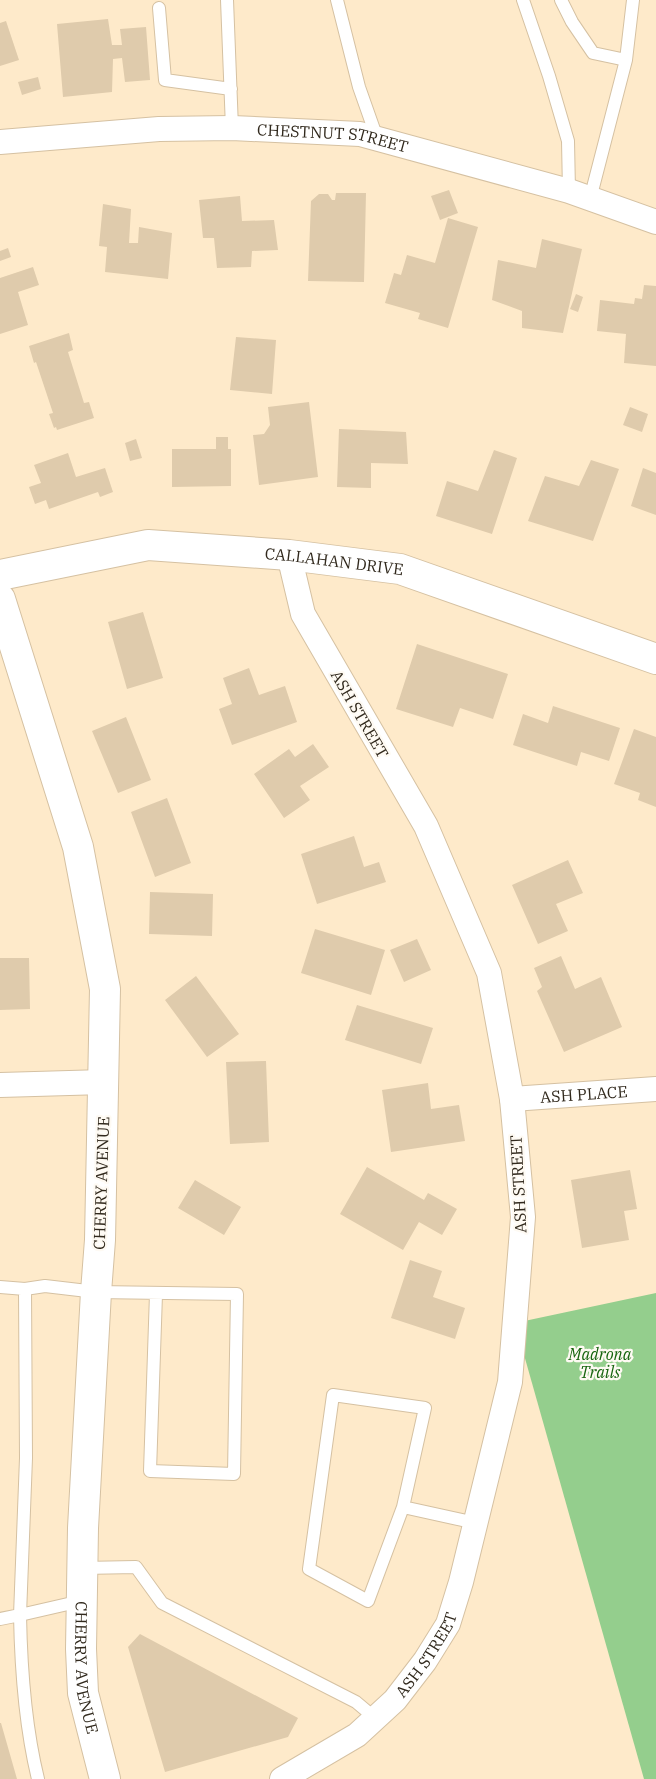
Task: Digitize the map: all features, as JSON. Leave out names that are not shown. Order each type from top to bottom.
[{"type":"street","name":"CHESTNUT STREET","points":[[0,142],[159,129],[232,128],[360,134],[579,195],[656,222]]},
{"type":"street","name":"CALLAHAN DRIVE","points":[[0,575],[148,545],[289,555],[400,569],[656,659]]},
{"type":"street","name":"ASH STREET","points":[[282,1779],[357,1735],[395,1700],[448,1624],[461,1582],[510,1382],[523,1217],[512,1099],[489,973],[426,826],[303,614],[289,555]]},
{"type":"street","name":"CHERRY AVENUE","points":[[0,599],[78,847],[105,989],[100,1240],[83,1528],[81,1601],[83,1694],[105,1779]]},
{"type":"street","points":[[0,1085],[104,1082]]},
{"type":"street","name":"ASH PLACE","points":[[512,1099],[656,1089]]},
{"type":"lane","points":[[227,0],[232,128]]},
{"type":"lane","points":[[337,0],[359,87],[378,139]]},
{"type":"lane","points":[[523,0],[568,141],[579,195]]},
{"type":"lane","points":[[561,0],[572,22],[593,53],[626,60]]},
{"type":"lane","points":[[579,195],[626,60],[633,0]]},
{"type":"lane","points":[[159,8],[165,80],[231,89]]},
{"type":"lane","points":[[0,1287],[25,1289],[45,1286],[96,1292],[156,1294],[237,1294],[234,1474],[150,1471],[156,1294]]},
{"type":"lane","points":[[25,1289],[26,1458],[20,1649],[31,1750],[38,1779]]},
{"type":"lane","points":[[333,1395],[425,1408],[403,1507],[368,1601],[309,1569],[333,1395]]},
{"type":"lane","points":[[403,1507],[476,1523]]},
{"type":"lane","points":[[82,1568],[136,1567],[162,1603],[356,1702],[375,1718]]},
{"type":"lane","points":[[0,1618],[81,1601]]},
{"type":"green space","name":"Madrona Trails","points":[[656,1293],[656,1779],[644,1779],[515,1323]]},
{"type":"building","points":[[108,19],[112,45],[122,45],[120,29],[146,27],[150,80],[125,82],[122,58],[113,59],[112,92],[63,97],[57,24]]},
{"type":"building","points":[[6,21],[19,60],[0,66],[0,23]]},
{"type":"building","points":[[38,77],[41,89],[22,95],[18,82]]},
{"type":"building","points":[[449,190],[458,213],[440,220],[431,196]]},
{"type":"building","points":[[336,193],[366,193],[364,282],[308,281],[311,201],[319,194],[328,194],[332,200],[335,200]]},
{"type":"building","points":[[240,196],[242,221],[274,220],[278,250],[252,251],[251,267],[217,268],[214,238],[203,238],[199,200]]},
{"type":"building","points":[[103,204],[131,209],[129,243],[138,243],[139,227],[172,233],[168,279],[105,272],[107,247],[99,246]]},
{"type":"building","points":[[448,218],[478,227],[448,328],[418,319],[420,313],[385,303],[394,273],[401,275],[407,255],[435,263]]},
{"type":"building","points":[[542,239],[582,249],[563,333],[522,328],[522,311],[492,300],[498,260],[536,268]]},
{"type":"building","points":[[8,248],[11,257],[0,261],[0,251]]},
{"type":"building","points":[[33,267],[39,285],[18,292],[28,325],[0,334],[0,278]]},
{"type":"building","points":[[644,285],[656,286],[656,366],[624,363],[626,334],[597,331],[600,300],[634,304],[635,298],[642,299]]},
{"type":"building","points":[[576,294],[583,297],[578,312],[570,309]]},
{"type":"building","points":[[69,333],[73,350],[68,352],[84,403],[89,402],[94,418],[57,430],[49,414],[53,413],[29,346]]},
{"type":"building","points":[[236,337],[276,340],[272,394],[230,390]]},
{"type":"building","points":[[309,402],[318,477],[259,485],[253,435],[264,434],[270,425],[268,407]]},
{"type":"building","points":[[630,407],[648,414],[642,432],[623,425]]},
{"type":"building","points":[[339,429],[406,432],[408,464],[371,463],[371,488],[337,487]]},
{"type":"building","points":[[216,437],[228,437],[228,449],[231,449],[231,486],[172,487],[172,449],[216,449]]},
{"type":"building","points":[[136,439],[142,458],[130,461],[125,443]]},
{"type":"building","points":[[494,450],[517,458],[492,534],[436,516],[447,481],[478,491]]},
{"type":"building","points":[[68,453],[76,477],[105,468],[113,492],[100,497],[98,492],[49,509],[46,500],[35,504],[29,487],[41,483],[34,465]]},
{"type":"building","points":[[591,460],[619,469],[593,541],[528,521],[545,476],[579,486]]},
{"type":"building","points":[[643,468],[656,473],[656,515],[631,506]]},
{"type":"building","points":[[143,612],[163,678],[127,689],[108,622]]},
{"type":"building","points":[[417,644],[508,674],[493,719],[460,708],[453,727],[396,709]]},
{"type":"building","points":[[249,668],[259,695],[285,686],[297,722],[232,745],[219,709],[232,704],[223,678]]},
{"type":"building","points":[[553,706],[620,728],[609,761],[581,752],[577,766],[513,745],[523,714],[548,723]]},
{"type":"building","points":[[126,717],[151,780],[118,793],[92,731]]},
{"type":"building","points":[[634,729],[656,737],[656,807],[638,800],[640,793],[614,784]]},
{"type":"building","points":[[313,744],[329,767],[300,786],[310,800],[284,818],[254,774],[289,749],[295,757]]},
{"type":"building","points":[[167,798],[191,863],[155,877],[131,812]]},
{"type":"building","points":[[354,836],[364,867],[379,862],[386,882],[317,904],[301,854]]},
{"type":"building","points":[[568,860],[583,893],[556,904],[568,931],[538,944],[512,885]]},
{"type":"building","points":[[150,892],[213,894],[212,936],[149,934]]},
{"type":"building","points":[[315,929],[385,950],[371,995],[301,973]]},
{"type":"building","points":[[417,939],[431,970],[404,982],[390,950]]},
{"type":"building","points":[[561,956],[575,989],[601,977],[622,1027],[564,1052],[537,991],[542,987],[534,968]]},
{"type":"building","points":[[0,958],[29,958],[30,1009],[0,1010]]},
{"type":"building","points":[[196,976],[239,1034],[207,1057],[165,1000]]},
{"type":"building","points":[[357,1005],[433,1028],[421,1064],[345,1040]]},
{"type":"building","points":[[266,1061],[269,1142],[230,1144],[226,1062]]},
{"type":"building","points":[[428,1083],[431,1109],[459,1105],[465,1141],[391,1152],[382,1090]]},
{"type":"building","points":[[367,1167],[424,1200],[428,1193],[457,1209],[442,1235],[419,1222],[403,1250],[340,1214]]},
{"type":"building","points":[[630,1170],[637,1209],[624,1211],[629,1240],[582,1248],[571,1180]]},
{"type":"building","points":[[195,1180],[241,1207],[224,1235],[178,1208]]},
{"type":"building","points":[[410,1260],[442,1271],[433,1297],[465,1308],[455,1339],[391,1318]]},
{"type":"building","points":[[140,1634],[298,1718],[288,1737],[165,1772],[128,1647]]},
{"type":"building","points":[[1,1723],[17,1779],[0,1779]]}]
